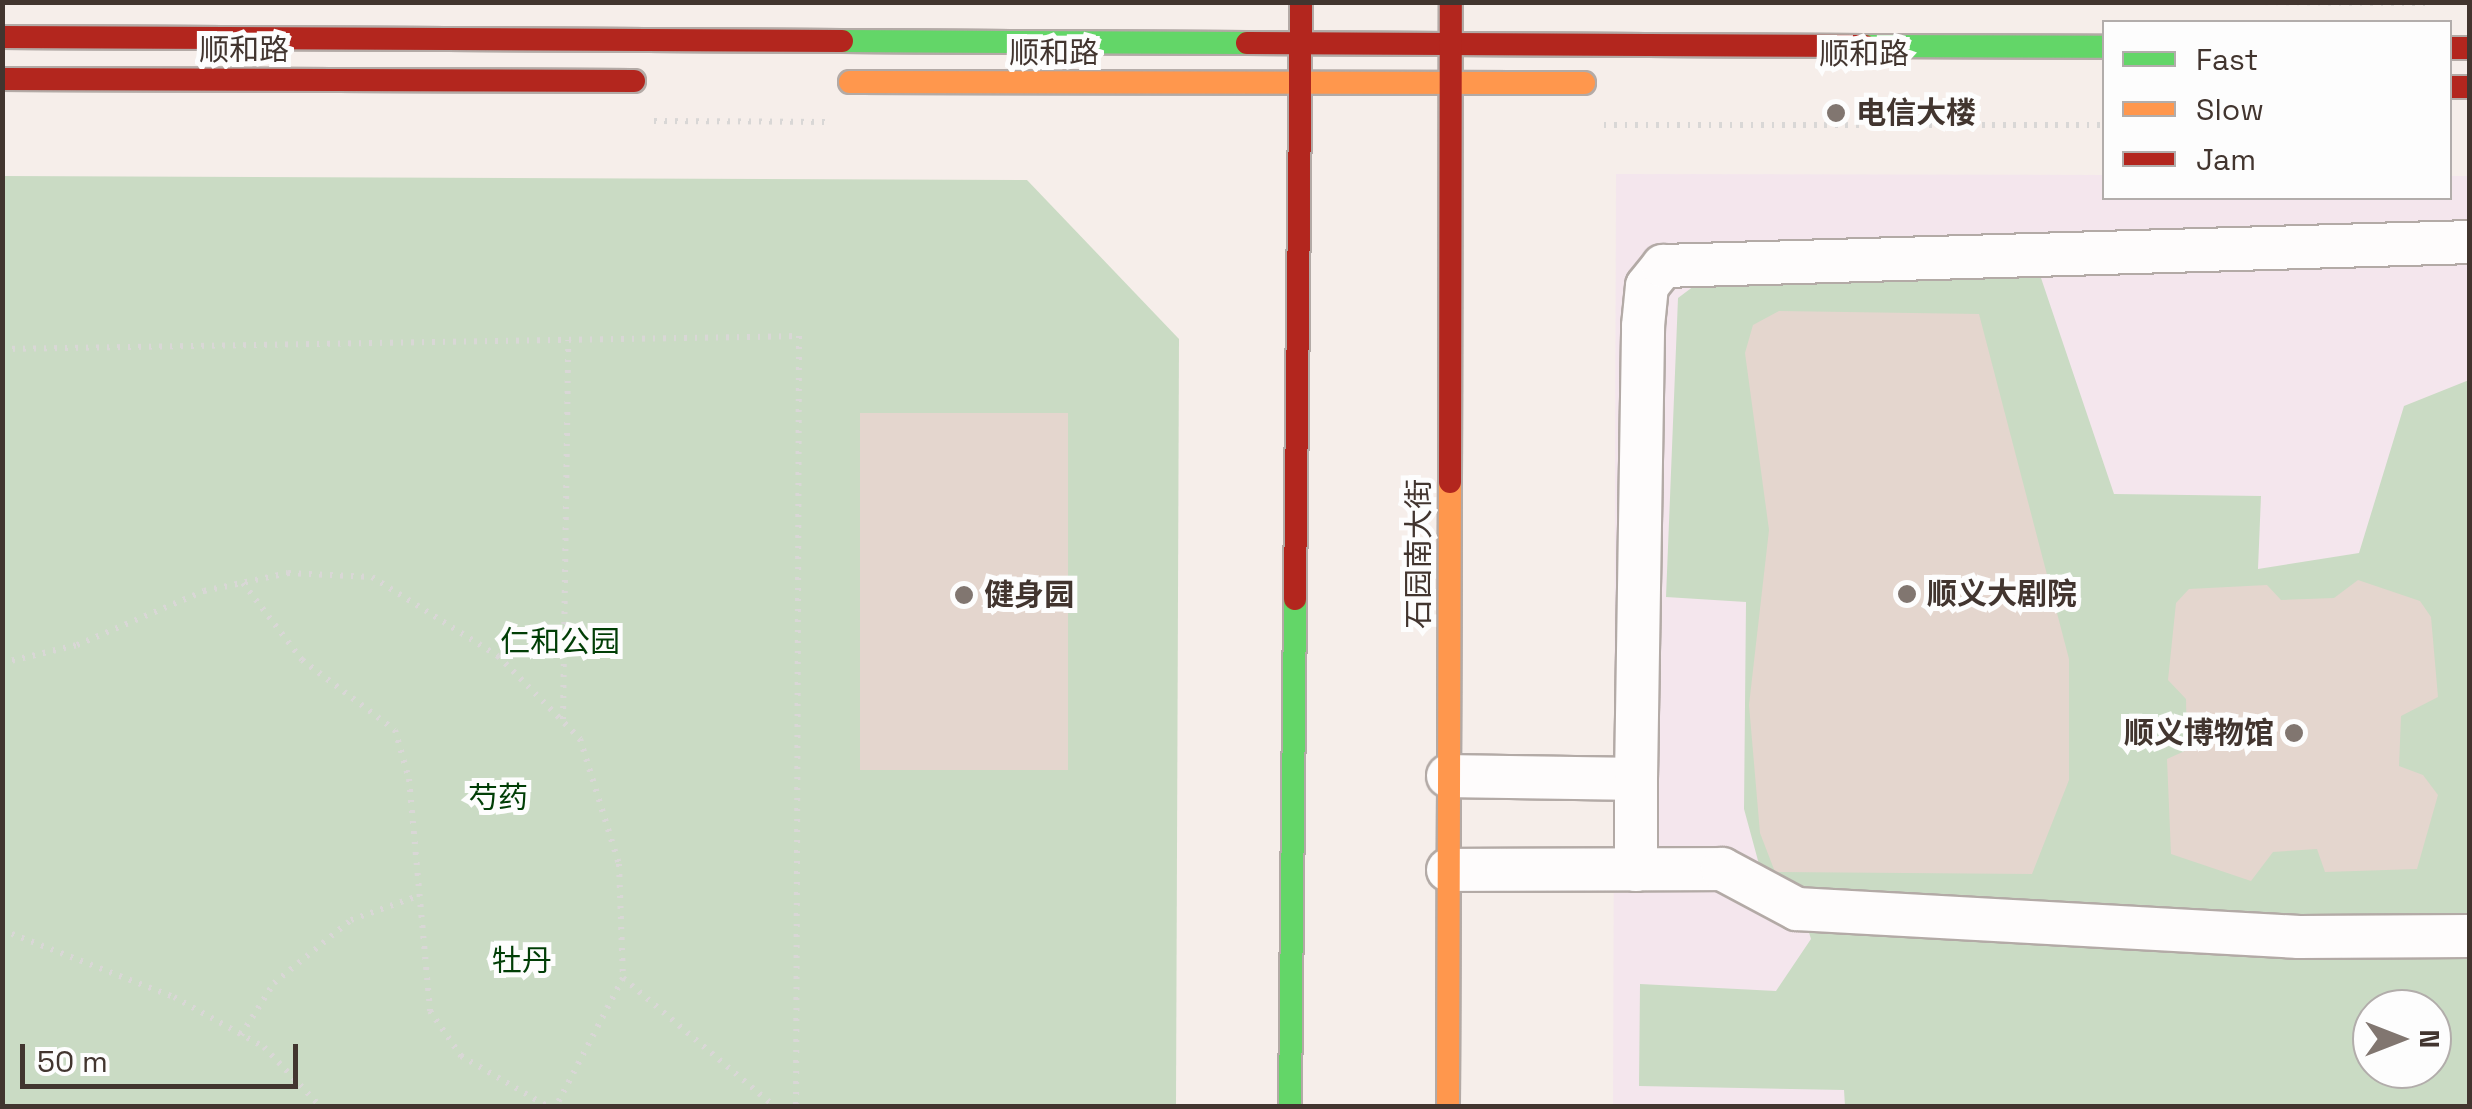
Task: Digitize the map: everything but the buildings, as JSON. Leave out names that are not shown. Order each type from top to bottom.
[{"type":"main road","points":[[1290,1106],[1301,2]]},
{"type":"main road","name":"石园南大街","points":[[1448,1106],[1451,2]]},
{"type":"main road","name":"顺和路","points":[[2,37],[2102,47]]},
{"type":"main road","name":"顺和路","points":[[2,79],[658,81]]},
{"type":"main road","name":"顺和路","points":[[817,82],[1606,84]]},
{"type":"street","points":[[1636,870],[1643,326],[1646,286],[1663,266],[2470,242]]},
{"type":"street","points":[[1448,776],[1636,778]]},
{"type":"street","points":[[1448,870],[1722,869],[1797,909],[2299,936],[2470,936]]},
{"type":"path","points":[[2255,2],[2450,4]]},
{"type":"path","points":[[2,349],[799,336],[796,1106]]},
{"type":"path","points":[[563,721],[568,340]]},
{"type":"path","points":[[2,663],[243,583],[288,572],[372,577],[498,656],[580,738],[620,864],[622,978],[556,1106]]},
{"type":"path","points":[[243,583],[302,660],[395,730],[410,778],[415,897],[430,1011],[461,1056],[547,1106]]},
{"type":"path","points":[[241,1034],[274,983],[351,920],[415,897]]},
{"type":"path","points":[[2,930],[174,997],[241,1034],[320,1106]]},
{"type":"path","points":[[622,978],[774,1106]]},
{"type":"shaded area","points":[[1616,174],[2102,175],[2102,200],[2452,200],[2452,176],[2469,176],[2469,1106],[1613,1106]]},
{"type":"green space","name":"仁和公园","points":[[3,176],[1027,180],[1179,339],[1176,1106],[3,1106]]},
{"type":"green space","points":[[2040,275],[2114,494],[2261,496],[2258,569],[2359,553],[2404,406],[2469,380],[2469,1106],[1845,1106],[1844,1090],[1639,1086],[1640,984],[1776,991],[1811,939],[1796,890],[1760,868],[1744,809],[1746,602],[1666,597],[1678,298],[1698,283]]},
{"type":"traffic: fast","points":[[842,41],[1247,43]]},
{"type":"traffic: fast","points":[[1865,46],[2102,47]]},
{"type":"traffic: fast","points":[[1290,1106],[1295,599]]},
{"type":"traffic: slow","points":[[850,82],[1584,83]]},
{"type":"traffic: slow","points":[[1448,1106],[1450,482]]},
{"type":"traffic: jam","points":[[1295,599],[1301,2]]},
{"type":"traffic: jam","points":[[1450,482],[1451,2]]},
{"type":"traffic: jam","points":[[2,37],[842,41]]},
{"type":"traffic: jam","points":[[1247,43],[1865,46]]},
{"type":"traffic: jam","points":[[2452,48],[2470,48]]},
{"type":"traffic: jam","points":[[2,79],[634,81]]},
{"type":"traffic: jam","points":[[2452,87],[2470,87]]},
{"type":"place","name":"电信大楼","points":[[1836,113]]},
{"type":"place","name":"顺义大剧院","points":[[1907,594]]},
{"type":"place","name":"健身园","points":[[964,595]]},
{"type":"place","name":"顺义博物馆","points":[[2294,733]]},
{"type":"park label","name":"芍药","points":[[498,798]]},
{"type":"park label","name":"牡丹","points":[[522,961]]}]
